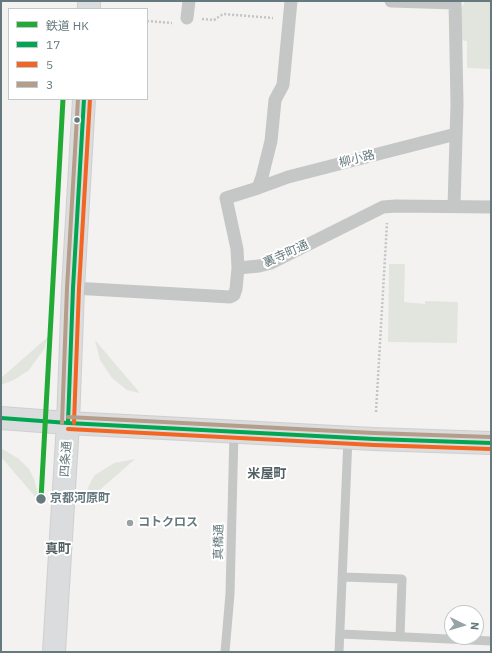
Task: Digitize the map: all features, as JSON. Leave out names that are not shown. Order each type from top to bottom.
[{"type":"main road","name":"四条通","points":[[54,652],[68,423],[73,288],[84,100]]},
{"type":"main road","points":[[1,418],[348,438],[491,443]]},
{"type":"street","points":[[187,18],[189,1]]},
{"type":"street","points":[[258,188],[271,141],[275,100],[284,85],[292,1]]},
{"type":"street","points":[[391,1],[455,2],[456,134],[454,206]]},
{"type":"street","name":"柳小路","points":[[238,268],[237,249],[226,198],[288,177],[456,134]]},
{"type":"street","name":"裏寺町通","points":[[238,268],[271,263],[377,209],[388,207],[491,207]]},
{"type":"street","points":[[73,288],[230,297],[234,295],[236,289],[238,268]]},
{"type":"lane","name":"真橋通","points":[[226,652],[230,594],[234,432]]},
{"type":"lane","points":[[339,652],[341,634],[348,438]]},
{"type":"lane","points":[[343,577],[402,579],[400,637]]},
{"type":"lane","points":[[341,634],[491,641]]},
{"type":"path","points":[[148,21],[176,23],[187,18],[214,20],[222,14],[290,19]]},
{"type":"path","points":[[376,412],[388,207]]},
{"type":"shaded area","points":[[464,1],[491,1],[491,69],[467,68],[467,41],[461,40],[460,8],[464,4]]},
{"type":"shaded area","points":[[389,264],[405,264],[404,302],[425,304],[425,301],[458,302],[457,343],[388,342]]},
{"type":"shaded area","points":[[49,336],[44,349],[29,370],[14,380],[1,385],[1,378]]},
{"type":"shaded area","points":[[95,340],[140,393],[127,390],[112,378],[100,360]]},
{"type":"shaded area","points":[[1,448],[19,459],[29,469],[37,489],[38,500],[1,457]]},
{"type":"shaded area","points":[[135,459],[86,502],[88,488],[95,475],[114,463]]},
{"type":"rail line","name":"HK","points":[[41,499],[63,100]]},
{"type":"transit line","name":"3","points":[[62,423],[67,288],[78,100]]},
{"type":"transit line","name":"17","points":[[68,423],[73,288],[84,100]]},
{"type":"transit line","name":"5","points":[[74,423],[79,288],[90,100]]},
{"type":"transit line","name":"3","points":[[68,417],[374,433],[491,437]]},
{"type":"transit line","name":"17","points":[[1,418],[68,423],[374,439],[491,443]]},
{"type":"transit line","name":"5","points":[[68,429],[374,445],[491,449]]},
{"type":"place","name":"京都河原町","points":[[41,499]]},
{"type":"place","name":"コトクロス","points":[[130,523]]},
{"type":"district","name":"米屋町","points":[[267,474]]},
{"type":"district","name":"真町","points":[[58,549]]}]
